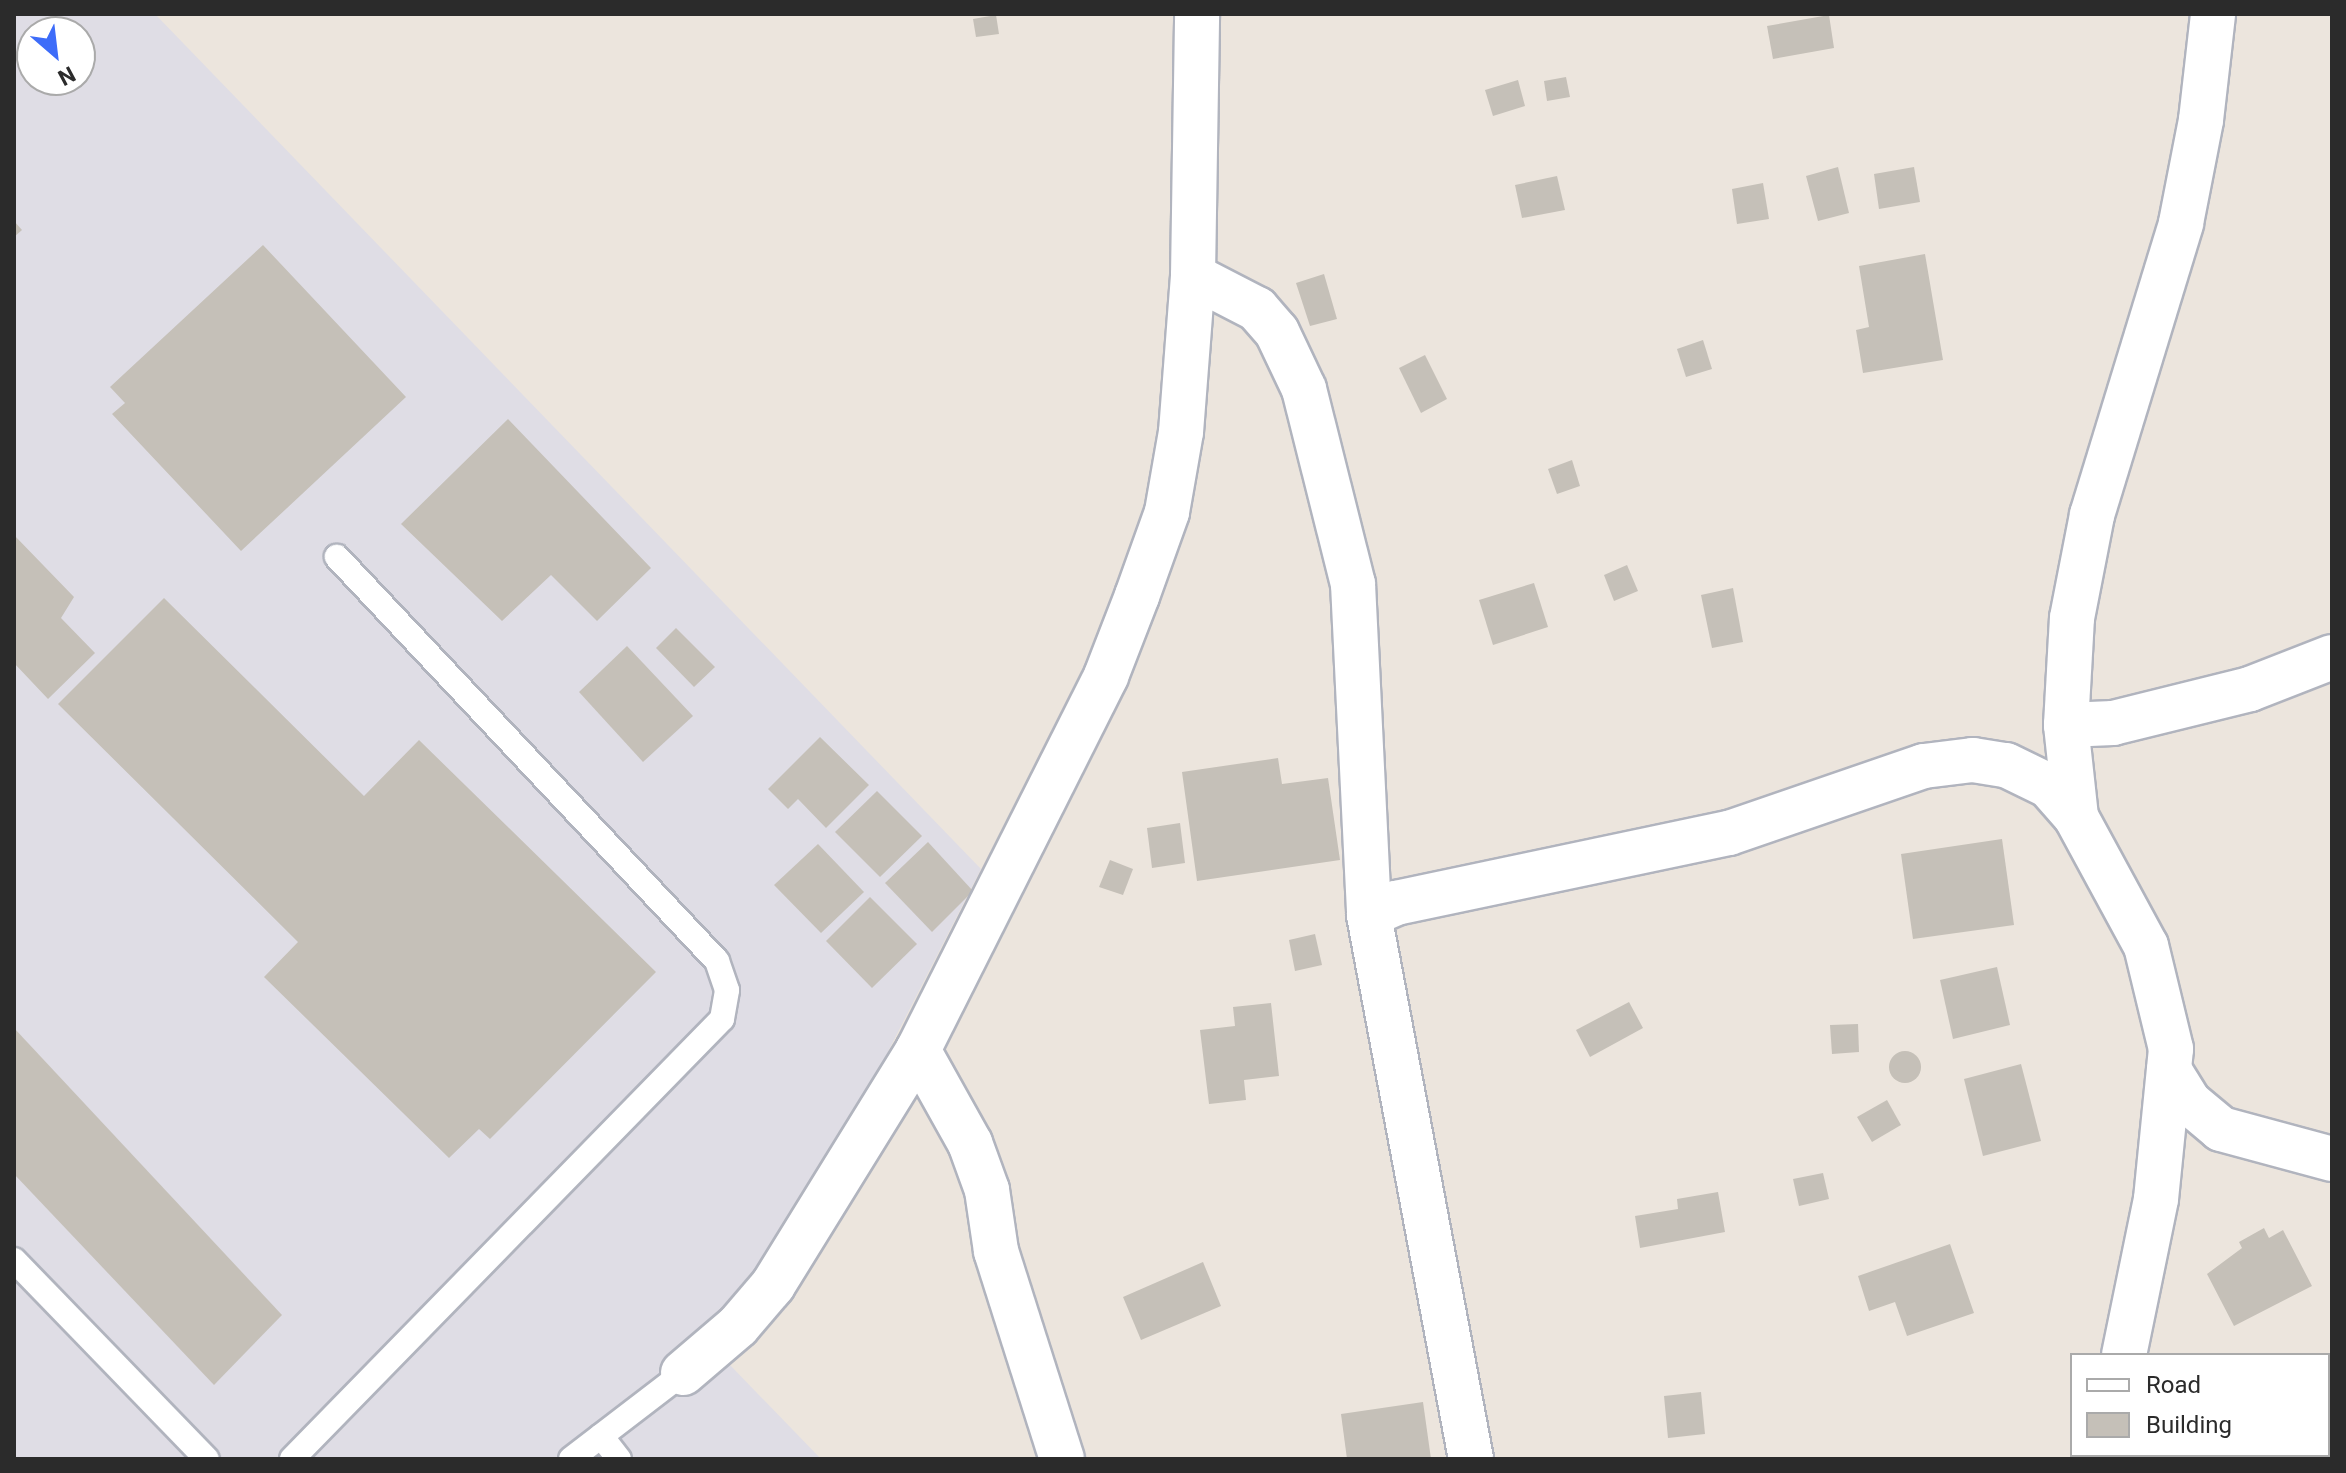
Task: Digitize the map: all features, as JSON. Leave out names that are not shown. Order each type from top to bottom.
[{"type":"street","points":[[683,1373],[744,1320],[773,1285],[918,1050],[1106,676],[1137,596],[1170,498],[1181,432],[1193,276],[1197,14]]},
{"type":"street","points":[[2076,817],[2066,725],[2072,618],[2080,569],[2181,223],[2201,120],[2213,14]]},
{"type":"street","points":[[1193,276],[1257,309],[1283,342],[1304,389],[1353,584],[1369,915],[1471,1459]]},
{"type":"street","points":[[2066,725],[2113,723],[2250,689],[2332,657]]},
{"type":"street","points":[[1369,915],[1396,903],[1729,833],[1924,766],[1973,760],[2006,765],[2049,786],[2076,817],[2146,946],[2171,1049],[2156,1199],[2124,1353]]},
{"type":"street","points":[[918,1050],[970,1143],[987,1190],[996,1251],[1062,1459]]},
{"type":"street","points":[[2169,1070],[2190,1103],[2221,1129],[2332,1159]]},
{"type":"lane","points":[[292,1459],[722,1019],[727,990],[717,961],[337,557]]},
{"type":"lane","points":[[14,1260],[207,1459]]},
{"type":"lane","points":[[571,1459],[683,1373]]},
{"type":"lane","points":[[601,1436],[619,1459]]},
{"type":"shaded area","points":[[14,14],[155,14],[981,869],[729,1364],[821,1459],[14,1459]]},
{"type":"building","points":[[996,15],[999,34],[976,37],[973,19]]},
{"type":"building","points":[[1829,15],[1834,48],[1773,59],[1767,26]]},
{"type":"building","points":[[1566,77],[1570,97],[1547,101],[1544,81]]},
{"type":"building","points":[[1518,80],[1525,106],[1493,116],[1485,90]]},
{"type":"building","points":[[1838,167],[1849,213],[1818,221],[1806,176]]},
{"type":"building","points":[[1914,167],[1920,202],[1879,209],[1874,174]]},
{"type":"building","points":[[1557,176],[1565,210],[1522,218],[1515,185]]},
{"type":"building","points":[[1763,183],[1769,219],[1737,224],[1732,189]]},
{"type":"building","points":[[14,221],[22,230],[14,237]]},
{"type":"building","points":[[263,245],[406,397],[241,551],[112,414],[125,403],[110,387]]},
{"type":"building","points":[[1925,254],[1943,360],[1863,373],[1856,330],[1869,327],[1859,266]]},
{"type":"building","points":[[1324,274],[1337,319],[1310,326],[1296,283]]},
{"type":"building","points":[[1703,340],[1712,369],[1686,377],[1677,349]]},
{"type":"building","points":[[1425,355],[1447,399],[1421,413],[1399,368]]},
{"type":"building","points":[[508,419],[651,568],[597,621],[551,575],[502,621],[401,524]]},
{"type":"building","points":[[1572,460],[1580,486],[1557,494],[1548,469]]},
{"type":"building","points":[[14,535],[74,597],[61,618],[95,653],[48,699],[14,663]]},
{"type":"building","points":[[1627,565],[1638,591],[1614,601],[1604,575]]},
{"type":"building","points":[[1534,583],[1548,627],[1493,645],[1479,600]]},
{"type":"building","points":[[1733,588],[1743,642],[1712,648],[1701,595]]},
{"type":"building","points":[[164,598],[364,796],[419,740],[656,972],[490,1139],[479,1129],[449,1158],[264,977],[298,942],[58,704]]},
{"type":"building","points":[[676,628],[715,667],[694,687],[656,648]]},
{"type":"building","points":[[627,646],[693,716],[643,762],[579,692]]},
{"type":"building","points":[[820,737],[869,785],[826,828],[798,799],[788,809],[768,789]]},
{"type":"building","points":[[1278,758],[1282,784],[1328,778],[1340,860],[1197,881],[1182,772]]},
{"type":"building","points":[[877,791],[922,836],[880,877],[835,832]]},
{"type":"building","points":[[1180,823],[1185,863],[1152,868],[1147,828]]},
{"type":"building","points":[[2002,839],[2014,925],[1913,939],[1901,854]]},
{"type":"building","points":[[928,842],[973,891],[932,932],[885,883]]},
{"type":"building","points":[[818,844],[864,892],[821,933],[774,885]]},
{"type":"building","points":[[1110,860],[1133,869],[1123,895],[1099,887]]},
{"type":"building","points":[[870,897],[917,944],[872,988],[826,941]]},
{"type":"building","points":[[1315,934],[1322,965],[1295,971],[1289,940]]},
{"type":"building","points":[[1997,967],[2010,1025],[1953,1039],[1940,980]]},
{"type":"building","points":[[1629,1002],[1643,1028],[1590,1057],[1576,1030]]},
{"type":"building","points":[[1271,1003],[1279,1076],[1244,1080],[1246,1100],[1209,1104],[1200,1030],[1235,1026],[1233,1007]]},
{"type":"building","points":[[1858,1024],[1859,1052],[1832,1054],[1830,1025]]},
{"type":"building","points":[[14,1028],[282,1315],[214,1385],[14,1174]]},
{"type":"building","points":[[1905,1051],[1916,1056],[1921,1067],[1916,1078],[1905,1083],[1894,1078],[1889,1067],[1894,1056]]},
{"type":"building","points":[[2021,1064],[2041,1141],[1983,1156],[1964,1079]]},
{"type":"building","points":[[1887,1100],[1901,1125],[1872,1142],[1857,1117]]},
{"type":"building","points":[[1823,1173],[1829,1199],[1799,1206],[1793,1179]]},
{"type":"building","points":[[1718,1192],[1725,1232],[1640,1248],[1635,1216],[1678,1209],[1677,1199]]},
{"type":"building","points":[[2264,1228],[2269,1238],[2283,1230],[2312,1286],[2234,1326],[2207,1274],[2242,1248],[2239,1242]]},
{"type":"building","points":[[1950,1244],[1974,1313],[1907,1336],[1895,1302],[1869,1311],[1858,1276]]},
{"type":"building","points":[[1203,1262],[1221,1306],[1141,1340],[1123,1297]]},
{"type":"building","points":[[1701,1392],[1705,1434],[1668,1438],[1664,1396]]},
{"type":"building","points":[[1423,1402],[1431,1459],[1347,1459],[1341,1414]]}]
